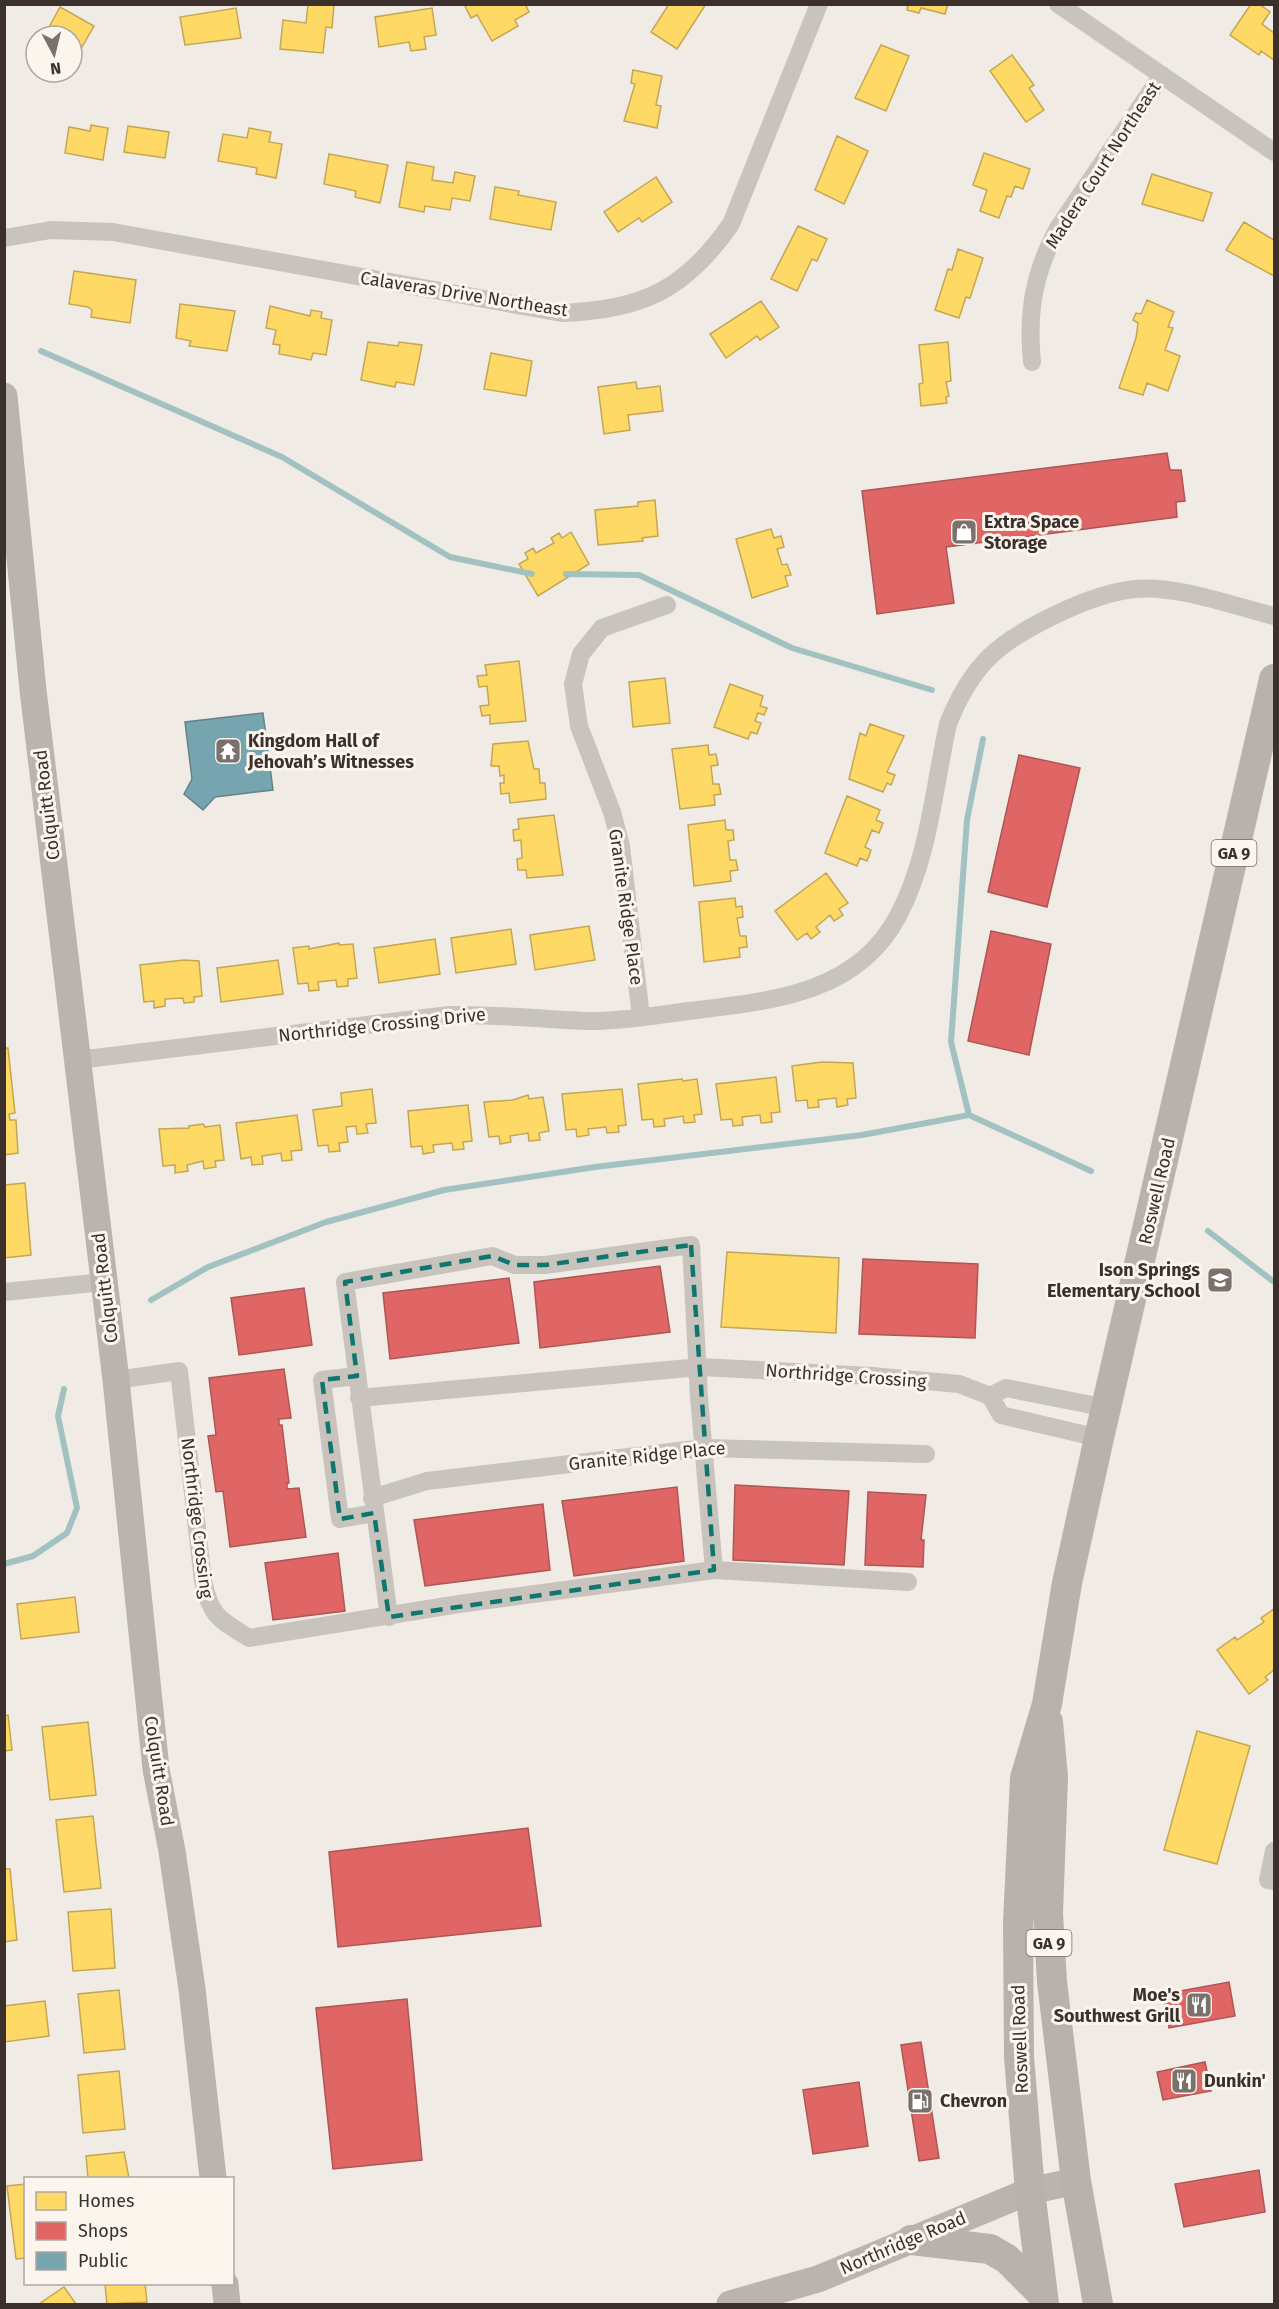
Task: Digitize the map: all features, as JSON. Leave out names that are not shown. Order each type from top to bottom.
[{"type":"main road","name":"Roswell Road","points":[[1043,2300],[1030,2191],[1019,2057],[1018,1922],[1025,1778],[1047,1704],[1067,1583],[1099,1438],[1275,679]]},
{"type":"main road","name":"Roswell Road","points":[[1047,1704],[1053,1777],[1048,1912],[1052,1982],[1076,2181],[1098,2304]]},
{"type":"main road","points":[[911,2240],[990,2249],[1007,2259],[1043,2300]]},
{"type":"street","name":"Calaveras Drive Northeast","points":[[4,238],[51,230],[113,232],[562,313],[602,311],[644,300],[669,288],[694,270],[713,250],[731,224],[819,4]]},
{"type":"street","points":[[1058,4],[1275,152]]},
{"type":"street","name":"Madera Court Northeast","points":[[1032,362],[1030,307],[1036,278],[1046,250],[1058,228],[1162,75]]},
{"type":"street","name":"Colquitt Road","points":[[4,396],[33,690],[116,1380],[156,1770],[172,1851],[192,1989],[213,2177]]},
{"type":"street","name":"Northridge Crossing Drive","points":[[78,1060],[449,1015],[495,1014],[587,1021],[641,1017],[796,995],[839,977],[872,950],[897,919],[915,880],[946,734],[956,702],[981,664],[1019,632],[1091,598],[1136,589],[1173,591],[1275,616]]},
{"type":"street","name":"Granite Ridge Place","points":[[641,1017],[621,846],[612,812],[579,726],[573,684],[581,654],[602,628],[667,605]]},
{"type":"street","points":[[389,1617],[345,1282],[492,1256],[515,1265],[545,1265],[691,1245],[714,1570]]},
{"type":"street","points":[[4,1292],[104,1282]]},
{"type":"street","name":"Northridge Crossing","points":[[359,1398],[700,1367],[872,1376],[959,1384],[990,1396],[1001,1415],[1099,1438]]},
{"type":"street","name":"Northridge Crossing","points":[[116,1380],[179,1371],[203,1581],[209,1608],[224,1622],[249,1638],[459,1604],[714,1570],[908,1582]]},
{"type":"street","points":[[357,1376],[322,1380],[340,1519],[373,1505]]},
{"type":"street","points":[[990,1396],[1006,1388],[1107,1408]]},
{"type":"street","name":"Granite Ridge Place","points":[[373,1505],[427,1481],[704,1448],[926,1454]]},
{"type":"street","points":[[1275,1851],[1268,1880],[1275,1881]]},
{"type":"street","name":"Northridge Road","points":[[730,2304],[818,2278],[1030,2191],[1076,2181]]},
{"type":"street","points":[[225,2285],[227,2304]]},
{"type":"highlighted area","points":[[691,1245],[714,1570],[389,1617],[374,1513],[340,1519],[322,1380],[357,1376],[345,1282],[492,1256],[515,1265],[545,1265]]},
{"type":"building: Homes","points":[[308,4],[334,4],[332,28],[326,27],[323,53],[280,49],[283,20],[306,23]]},
{"type":"building: Homes","points":[[464,4],[525,4],[529,12],[515,20],[518,26],[492,41],[477,15],[471,18]]},
{"type":"building: Homes","points":[[669,4],[706,4],[677,49],[651,32]]},
{"type":"building: Homes","points":[[901,4],[948,4],[945,14],[921,8],[919,13],[907,10],[908,6]]},
{"type":"building: Homes","points":[[1251,4],[1259,4],[1270,12],[1262,24],[1274,33],[1274,60],[1261,51],[1259,55],[1230,35]]},
{"type":"building: Homes","points":[[60,7],[94,26],[84,44],[84,24],[51,24]]},
{"type":"building: Homes","points":[[236,8],[241,38],[185,45],[180,17]]},
{"type":"building: Homes","points":[[432,8],[436,35],[424,37],[426,49],[411,51],[409,42],[379,47],[375,17]]},
{"type":"building: Homes","points":[[881,45],[909,56],[886,111],[855,98]]},
{"type":"building: Homes","points":[[1012,55],[1034,85],[1029,88],[1044,110],[1026,122],[990,71]]},
{"type":"building: Homes","points":[[633,70],[662,76],[656,105],[661,106],[657,128],[624,121],[635,84],[631,83]]},
{"type":"building: Homes","points":[[91,125],[108,128],[103,160],[65,153],[69,127],[90,131]]},
{"type":"building: Homes","points":[[128,126],[169,132],[165,158],[124,152]]},
{"type":"building: Homes","points":[[249,128],[271,132],[269,142],[282,144],[276,178],[256,174],[257,168],[218,161],[223,134],[247,138]]},
{"type":"building: Homes","points":[[837,136],[868,151],[844,204],[815,190]]},
{"type":"building: Homes","points":[[984,153],[1030,169],[1023,189],[1015,186],[1011,197],[1007,196],[999,218],[980,211],[987,190],[973,185]]},
{"type":"building: Homes","points":[[329,154],[388,165],[380,203],[355,197],[356,191],[324,184]]},
{"type":"building: Homes","points":[[407,162],[434,167],[432,180],[453,183],[455,172],[475,176],[470,201],[452,198],[450,210],[425,206],[424,212],[399,207]]},
{"type":"building: Homes","points":[[1152,174],[1212,193],[1203,221],[1142,204]]},
{"type":"building: Homes","points":[[656,177],[672,202],[642,222],[639,218],[618,232],[604,212]]},
{"type":"building: Homes","points":[[495,187],[519,191],[518,195],[556,202],[551,230],[490,219]]},
{"type":"building: Homes","points":[[1244,222],[1274,240],[1274,276],[1226,250]]},
{"type":"building: Homes","points":[[798,226],[827,239],[817,261],[812,259],[797,291],[771,279]]},
{"type":"building: Homes","points":[[958,249],[983,258],[970,298],[966,297],[959,318],[935,310],[948,269],[952,270]]},
{"type":"building: Homes","points":[[74,271],[136,280],[130,323],[91,317],[92,310],[88,307],[69,304]]},
{"type":"building: Homes","points":[[1147,300],[1174,312],[1168,327],[1173,328],[1165,350],[1180,356],[1168,391],[1147,383],[1143,395],[1119,388],[1136,338],[1138,323],[1133,320],[1136,313],[1141,314]]},
{"type":"building: Homes","points":[[761,301],[779,327],[760,340],[757,336],[726,358],[710,334]]},
{"type":"building: Homes","points":[[180,304],[235,311],[227,351],[189,346],[191,341],[176,338]]},
{"type":"building: Homes","points":[[270,306],[310,316],[311,310],[322,312],[321,318],[332,320],[326,355],[313,353],[311,360],[279,354],[280,345],[273,344],[276,330],[266,328]]},
{"type":"building: Homes","points":[[368,342],[398,346],[399,342],[422,345],[414,385],[396,382],[395,387],[361,380]]},
{"type":"building: Homes","points":[[948,342],[951,381],[946,382],[949,396],[946,397],[947,403],[921,406],[919,384],[923,383],[919,345]]},
{"type":"building: Homes","points":[[491,353],[532,361],[526,396],[484,389]]},
{"type":"building: Homes","points":[[636,382],[637,389],[660,386],[663,411],[628,415],[630,430],[604,434],[598,387]]},
{"type":"building: Homes","points":[[655,500],[658,536],[642,538],[643,541],[598,545],[595,510],[638,506],[638,502]]},
{"type":"building: Homes","points":[[771,529],[774,538],[781,536],[784,547],[777,549],[782,565],[787,564],[791,575],[785,576],[788,586],[752,598],[736,539]]},
{"type":"building: Homes","points":[[571,532],[589,564],[538,596],[519,564],[528,559],[525,553],[533,548],[536,553],[554,543],[551,538],[559,533],[562,538]]},
{"type":"building: Homes","points":[[519,661],[526,721],[490,724],[490,715],[482,716],[480,706],[489,705],[487,686],[479,687],[477,676],[487,675],[485,665]]},
{"type":"building: Homes","points":[[665,678],[670,723],[633,727],[629,682]]},
{"type":"building: Homes","points":[[730,684],[763,696],[760,706],[767,708],[764,715],[758,713],[755,721],[761,723],[757,734],[751,732],[748,739],[714,727]]},
{"type":"building: Homes","points":[[870,724],[904,736],[887,772],[895,775],[891,785],[887,783],[883,792],[849,779],[860,733],[866,736]]},
{"type":"building: Homes","points":[[528,741],[534,769],[539,769],[540,783],[545,783],[546,799],[510,803],[509,793],[501,794],[500,783],[504,783],[504,775],[500,776],[499,766],[491,766],[493,744]]},
{"type":"building: Homes","points":[[708,745],[709,755],[716,754],[718,765],[711,766],[713,784],[719,784],[721,794],[714,795],[715,805],[680,809],[672,749]]},
{"type":"building: Homes","points":[[847,796],[880,810],[876,820],[883,823],[879,833],[872,830],[865,847],[871,850],[867,861],[860,858],[857,866],[825,853]]},
{"type":"building: Homes","points":[[554,815],[563,875],[527,878],[526,870],[518,870],[517,859],[522,858],[521,840],[514,841],[513,830],[519,829],[518,819]]},
{"type":"building: Homes","points":[[725,820],[726,830],[733,830],[734,840],[728,841],[730,860],[736,860],[738,870],[730,871],[731,881],[694,886],[688,825]]},
{"type":"building: Homes","points":[[826,873],[848,903],[839,909],[843,915],[834,921],[830,915],[816,927],[820,932],[811,939],[807,933],[797,940],[775,911]]},
{"type":"building: Homes","points":[[735,898],[736,907],[742,906],[743,917],[737,918],[740,936],[746,936],[747,947],[739,948],[740,957],[704,962],[699,902]]},
{"type":"building: Homes","points":[[589,926],[595,960],[535,970],[530,935]]},
{"type":"building: Homes","points":[[511,929],[516,964],[456,973],[451,938]]},
{"type":"building: Homes","points":[[435,939],[440,974],[379,983],[374,948]]},
{"type":"building: Homes","points":[[339,943],[339,945],[353,944],[357,978],[348,979],[348,986],[337,987],[336,980],[318,982],[319,990],[309,991],[308,983],[298,984],[293,948],[309,946],[309,949]]},
{"type":"building: Homes","points":[[184,960],[199,961],[202,996],[194,997],[194,1002],[184,1003],[183,998],[165,999],[165,1006],[154,1008],[154,1001],[144,1002],[140,965]]},
{"type":"building: Homes","points":[[278,960],[283,994],[221,1002],[217,968]]},
{"type":"building: Homes","points":[[4,1048],[8,1048],[15,1113],[9,1114],[10,1120],[16,1120],[18,1153],[4,1155]]},
{"type":"building: Homes","points":[[822,1062],[853,1063],[856,1098],[847,1099],[848,1105],[837,1107],[836,1098],[818,1100],[819,1107],[808,1108],[807,1100],[796,1101],[792,1066]]},
{"type":"building: Homes","points":[[776,1077],[780,1112],[771,1113],[772,1122],[761,1123],[760,1115],[742,1117],[743,1125],[733,1126],[732,1119],[721,1120],[716,1084]]},
{"type":"building: Homes","points":[[682,1079],[683,1081],[697,1079],[702,1114],[694,1115],[695,1122],[684,1123],[683,1116],[664,1119],[665,1126],[654,1127],[653,1119],[642,1120],[638,1084]]},
{"type":"building: Homes","points":[[372,1089],[376,1123],[366,1124],[368,1133],[357,1134],[356,1126],[346,1127],[348,1142],[339,1143],[340,1151],[329,1152],[328,1145],[318,1146],[313,1110],[342,1106],[341,1093]]},
{"type":"building: Homes","points":[[622,1089],[626,1125],[618,1126],[619,1132],[607,1133],[606,1127],[588,1129],[589,1135],[577,1137],[576,1129],[566,1130],[562,1094]]},
{"type":"building: Homes","points":[[528,1095],[529,1099],[543,1097],[549,1131],[539,1133],[540,1140],[529,1141],[528,1133],[510,1136],[511,1142],[500,1144],[499,1136],[489,1137],[484,1102],[513,1100]]},
{"type":"building: Homes","points":[[468,1105],[472,1141],[463,1142],[464,1149],[453,1150],[452,1143],[433,1145],[434,1152],[423,1154],[422,1146],[411,1147],[408,1111]]},
{"type":"building: Homes","points":[[297,1115],[302,1150],[291,1151],[292,1160],[282,1161],[281,1153],[262,1156],[263,1164],[252,1165],[251,1157],[241,1159],[236,1123]]},
{"type":"building: Homes","points":[[203,1124],[205,1127],[220,1125],[224,1160],[215,1161],[216,1167],[204,1169],[203,1161],[187,1165],[188,1171],[175,1173],[175,1165],[163,1166],[159,1129],[189,1128],[189,1126]]},
{"type":"building: Homes","points":[[25,1183],[31,1255],[4,1258],[4,1185]]},
{"type":"building: Homes","points":[[727,1252],[839,1258],[836,1333],[721,1327]]},
{"type":"building: Homes","points":[[75,1597],[79,1632],[21,1639],[17,1604]]},
{"type":"building: Homes","points":[[1274,1609],[1274,1670],[1265,1677],[1268,1680],[1249,1694],[1217,1650],[1235,1637],[1237,1640],[1264,1622],[1261,1618]]},
{"type":"building: Homes","points":[[8,1715],[12,1750],[4,1751],[4,1716]]},
{"type":"building: Homes","points":[[88,1722],[96,1795],[50,1800],[42,1727]]},
{"type":"building: Homes","points":[[1197,1731],[1250,1746],[1217,1864],[1164,1850]]},
{"type":"building: Homes","points":[[93,1816],[101,1888],[64,1892],[56,1820]]},
{"type":"building: Homes","points":[[4,1869],[10,1869],[17,1940],[4,1942]]},
{"type":"building: Homes","points":[[111,1909],[115,1968],[73,1971],[68,1912]]},
{"type":"building: Homes","points":[[119,1990],[125,2049],[84,2053],[78,1994]]},
{"type":"building: Homes","points":[[45,2001],[49,2036],[4,2042],[4,2006]]},
{"type":"building: Homes","points":[[119,2071],[125,2129],[83,2133],[78,2075]]},
{"type":"building: Homes","points":[[124,2152],[129,2177],[88,2177],[86,2156]]},
{"type":"building: Homes","points":[[24,2184],[24,2258],[16,2259],[7,2186]]},
{"type":"building: Homes","points":[[105,2285],[145,2285],[147,2302],[107,2304]]},
{"type":"building: Homes","points":[[64,2287],[76,2304],[39,2304]]},
{"type":"building: Shops","name":"Extra Space Storage","points":[[1167,453],[1170,470],[1181,470],[1185,501],[1176,502],[1177,517],[946,547],[954,603],[877,614],[862,491]]},
{"type":"building: Shops","points":[[1019,755],[1080,768],[1047,907],[988,892]]},
{"type":"building: Shops","points":[[991,931],[1051,944],[1029,1055],[968,1041]]},
{"type":"building: Shops","points":[[863,1259],[978,1264],[975,1338],[859,1334]]},
{"type":"building: Shops","points":[[660,1266],[670,1332],[540,1348],[534,1282]]},
{"type":"building: Shops","points":[[509,1278],[519,1343],[390,1359],[383,1293]]},
{"type":"building: Shops","points":[[304,1288],[312,1345],[239,1355],[231,1298]]},
{"type":"building: Shops","points":[[284,1369],[291,1418],[279,1419],[279,1425],[282,1425],[289,1483],[287,1483],[287,1489],[299,1488],[306,1537],[230,1547],[223,1491],[216,1492],[208,1436],[216,1435],[209,1378]]},
{"type":"building: Shops","points":[[735,1485],[849,1491],[844,1565],[733,1560]]},
{"type":"building: Shops","points":[[677,1487],[684,1561],[574,1576],[562,1501]]},
{"type":"building: Shops","points":[[868,1492],[926,1495],[921,1540],[924,1540],[923,1567],[865,1565]]},
{"type":"building: Shops","points":[[543,1504],[550,1570],[425,1586],[414,1520]]},
{"type":"building: Shops","points":[[338,1553],[345,1611],[273,1620],[265,1563]]},
{"type":"building: Shops","points":[[528,1828],[541,1926],[338,1947],[329,1852]]},
{"type":"building: Shops","name":"Moe's Southwest Grill","points":[[1229,1982],[1235,2016],[1169,2028],[1163,1994]]},
{"type":"building: Shops","points":[[407,1999],[422,2160],[333,2169],[316,2008]]},
{"type":"building: Shops","name":"Chevron","points":[[921,2042],[939,2158],[919,2161],[901,2045]]},
{"type":"building: Shops","name":"Dunkin'","points":[[1205,2062],[1211,2091],[1163,2100],[1157,2072]]},
{"type":"building: Shops","points":[[859,2082],[868,2146],[813,2154],[803,2090]]},
{"type":"building: Shops","points":[[1259,2170],[1265,2212],[1184,2227],[1175,2184]]},
{"type":"building: Public","name":"Kingdom Hall of Jehovah’s Witnesses","points":[[263,713],[273,790],[215,797],[203,810],[184,794],[192,779],[185,722]]},
{"type":"waterway","points":[[41,351],[282,457],[450,557],[532,574]]},
{"type":"waterway","points":[[566,574],[639,575],[792,648],[932,690]]},
{"type":"waterway","points":[[969,1115],[951,1042],[967,820],[983,739]]},
{"type":"waterway","points":[[151,1300],[208,1267],[326,1222],[444,1190],[595,1167],[862,1135],[969,1115],[1091,1171]]},
{"type":"waterway","points":[[1208,1231],[1274,1282]]},
{"type":"waterway","points":[[4,1564],[33,1556],[67,1533],[77,1508],[58,1416],[64,1389]]},
{"type":"place","name":"Extra Space Storage","points":[[964,532]]},
{"type":"place","name":"Kingdom Hall of Jehovah’s Witnesses","points":[[228,751]]},
{"type":"place","name":"Ison Springs Elementary School","points":[[1220,1280]]},
{"type":"place","name":"Moe's Southwest Grill","points":[[1199,2005]]},
{"type":"place","name":"Dunkin'","points":[[1184,2081]]},
{"type":"place","name":"Chevron","points":[[920,2101]]}]
